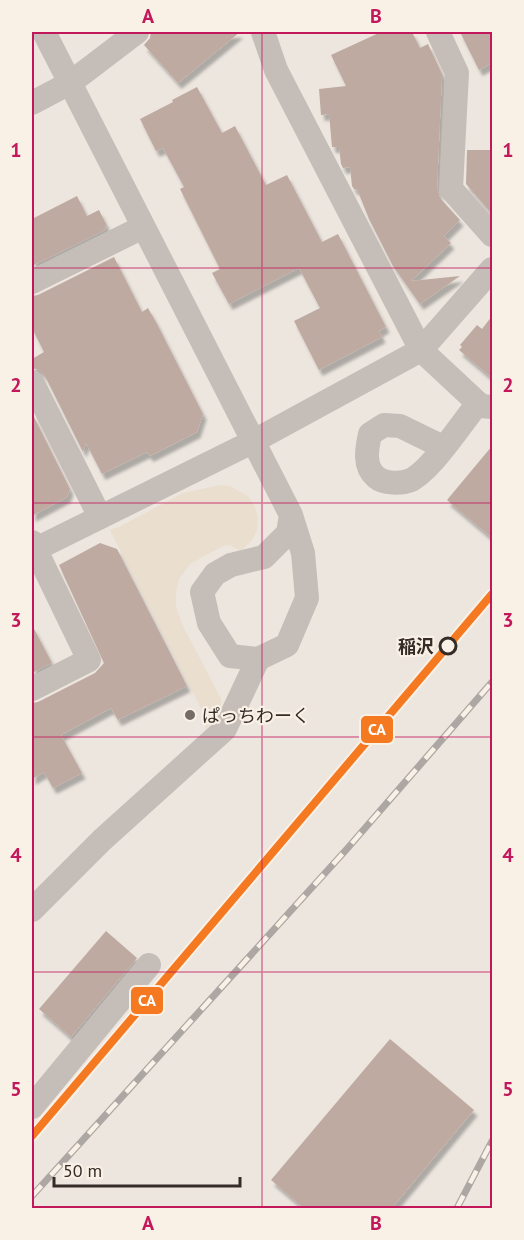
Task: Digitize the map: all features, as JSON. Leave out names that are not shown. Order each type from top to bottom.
[{"type":"street","points":[[44,32],[291,515],[303,553],[307,598],[287,645],[258,659],[230,656],[209,623],[202,592],[215,574],[231,565],[264,557],[288,533],[291,515]]},
{"type":"street","points":[[32,104],[70,83],[137,32]]},
{"type":"street","points":[[263,32],[276,70],[421,350],[485,405],[443,447]]},
{"type":"street","points":[[438,32],[457,73],[451,189],[492,235]]},
{"type":"street","points":[[32,282],[143,227]]},
{"type":"street","points":[[32,689],[89,660],[33,547],[100,517],[252,442],[421,350],[492,269]]},
{"type":"street","points":[[32,382],[100,517]]},
{"type":"street","points":[[32,910],[102,840],[225,729],[258,659]]},
{"type":"street","points":[[32,1107],[148,965]]},
{"type":"shaded area","points":[[221,485],[230,486],[248,496],[255,507],[258,518],[257,530],[252,540],[241,551],[230,545],[223,546],[190,564],[179,579],[176,606],[182,624],[221,699],[221,710],[217,718],[205,730],[207,720],[110,530],[183,493]]},
{"type":"building","points":[[151,32],[240,32],[178,83],[144,45],[150,38]]},
{"type":"building","points":[[381,32],[412,32],[420,48],[428,44],[442,74],[437,188],[440,198],[460,220],[444,236],[451,243],[411,281],[460,276],[420,304],[393,266],[369,219],[357,189],[352,186],[350,167],[343,168],[341,164],[339,147],[332,147],[329,114],[321,115],[319,89],[346,86],[331,55]]},
{"type":"building","points":[[460,32],[492,32],[492,63],[479,70]]},
{"type":"building","points":[[197,87],[222,133],[235,126],[266,185],[287,175],[322,242],[338,234],[386,327],[379,331],[382,337],[319,370],[294,321],[320,308],[299,268],[229,304],[212,273],[220,269],[180,189],[184,187],[163,148],[156,151],[140,119]]},
{"type":"building","points":[[467,150],[492,150],[492,214],[466,184]]},
{"type":"building","points":[[77,196],[87,216],[99,210],[106,224],[105,230],[32,266],[32,219]]},
{"type":"building","points":[[114,257],[142,312],[148,308],[156,322],[203,414],[197,432],[150,456],[147,452],[102,474],[86,443],[83,452],[45,376],[39,370],[32,368],[32,359],[44,352],[32,328],[32,296]]},
{"type":"building","points":[[492,316],[492,378],[459,350],[462,347],[460,345],[477,325],[482,329]]},
{"type":"building","points":[[32,413],[70,489],[67,497],[32,516]]},
{"type":"building","points":[[492,446],[492,538],[447,500]]},
{"type":"building","points":[[100,543],[117,549],[187,686],[118,720],[111,708],[61,735],[82,773],[53,788],[44,772],[32,779],[32,703],[95,673],[104,663],[59,565]]},
{"type":"building","points":[[32,625],[52,663],[32,673]]},
{"type":"building","points":[[106,931],[137,958],[71,1037],[39,1009]]},
{"type":"building","points":[[390,1039],[474,1110],[391,1209],[305,1209],[271,1180]]},
{"type":"railway","points":[[32,1196],[346,850],[492,682]]},
{"type":"railway","points":[[457,1208],[492,1141]]},
{"type":"transit line","name":"CA","points":[[32,1136],[492,594]]},
{"type":"place","name":"稲沢","points":[[448,646]]},
{"type":"place","name":"ぱっちわーく","points":[[190,715]]}]
